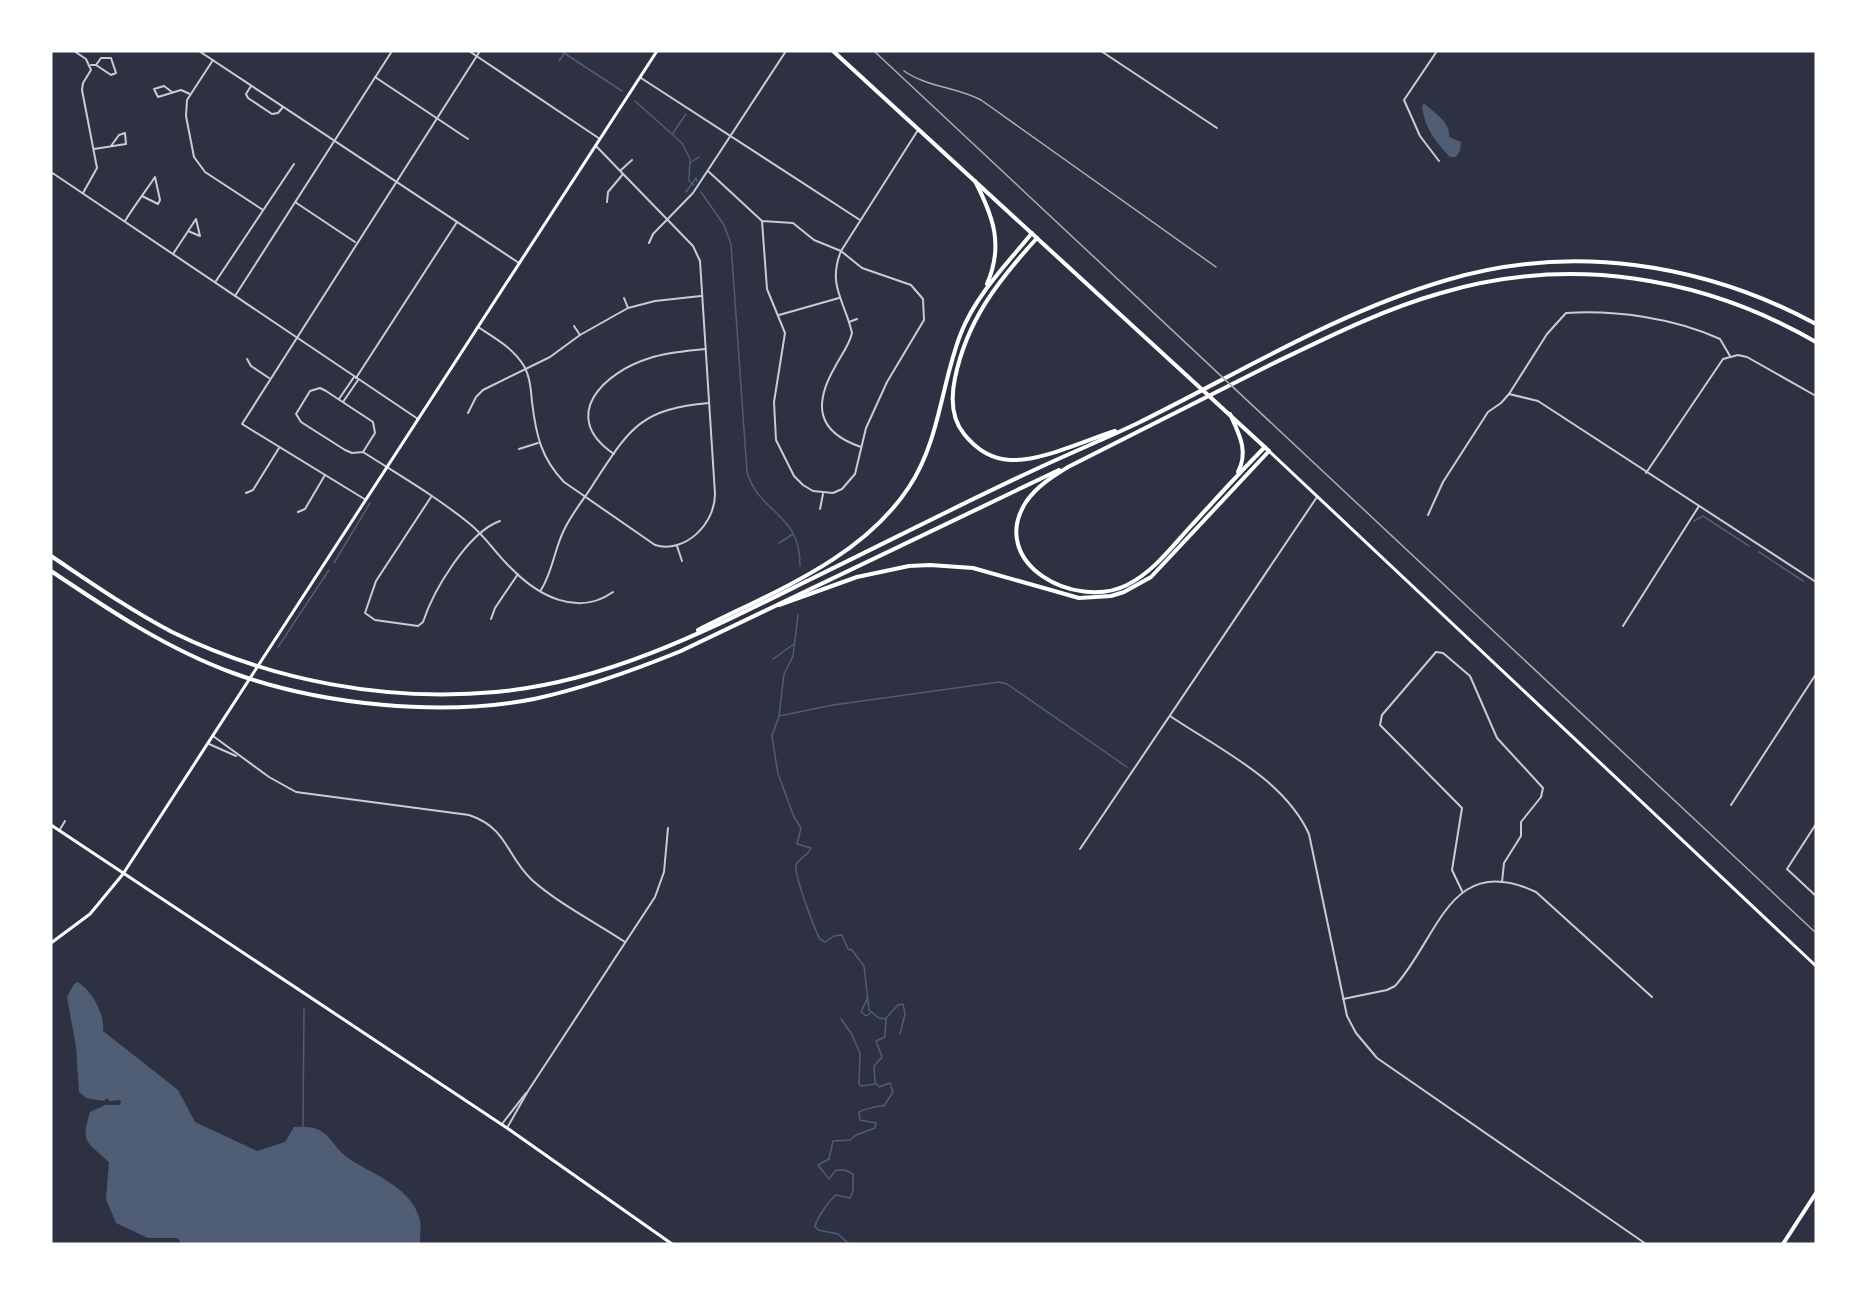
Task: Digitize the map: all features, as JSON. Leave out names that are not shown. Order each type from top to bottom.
[{"type":"main road","points":[[51,943],[90,914],[123,874],[657,51]]},
{"type":"main road","points":[[833,51],[1230,414],[1816,966]]},
{"type":"main road","points":[[664,648],[840,556],[876,527],[894,508],[924,460],[933,438],[961,334],[994,269],[997,233],[992,216],[975,181]]},
{"type":"main road","points":[[985,290],[1032,233]]},
{"type":"main road","points":[[1037,238],[989,294],[963,343],[952,401],[961,431],[982,452],[1011,460],[1034,458],[1136,424]]},
{"type":"main road","points":[[51,556],[170,631],[272,670],[329,685],[372,691],[436,695],[495,692],[544,686],[588,675],[664,648],[735,616],[1034,470],[1136,424],[1246,367],[1405,294],[1448,279],[1488,270],[1552,261],[1640,265],[1699,276],[1760,296],[1816,324]]},
{"type":"main road","points":[[1265,447],[1158,562],[1125,586],[1096,593],[1081,592],[1056,585],[1044,578],[1023,556],[1019,542],[1019,517],[1026,503],[1054,476],[1355,324],[1440,293],[1494,280],[1562,273],[1625,276],[1694,290],[1754,310],[1816,342]]},
{"type":"main road","points":[[1230,414],[1242,441],[1244,453],[1236,477]]},
{"type":"main road","points":[[51,571],[128,623],[233,673],[265,683],[327,697],[397,705],[465,706],[531,699],[617,677],[681,651],[1138,432]]},
{"type":"main road","points":[[772,607],[792,602],[857,577],[920,566],[973,568],[1079,598],[1111,596],[1124,592],[1151,577],[1269,451]]},
{"type":"main road","points":[[51,825],[502,1124],[672,1244]]},
{"type":"main road","points":[[1783,1244],[1816,1193]]},
{"type":"street","points":[[74,51],[91,65],[96,65],[111,75],[116,73],[111,58],[100,58],[96,65]]},
{"type":"street","points":[[199,51],[519,263]]},
{"type":"street","points":[[236,296],[392,51]]},
{"type":"street","points":[[469,51],[600,139]]},
{"type":"street","points":[[366,500],[242,424],[296,336],[480,51]]},
{"type":"street","points":[[649,243],[653,234],[693,193],[786,51]]},
{"type":"street","points":[[1101,51],[1217,128]]},
{"type":"street","points":[[1437,51],[1404,100],[1420,136],[1439,161]]},
{"type":"street","points":[[213,60],[187,100],[186,116],[198,166],[263,210]]},
{"type":"street","points":[[83,193],[95,175],[94,149],[82,90],[91,65]]},
{"type":"street","points":[[375,77],[468,139]]},
{"type":"street","points":[[640,77],[860,220]]},
{"type":"street","points":[[172,92],[164,86],[154,89],[158,97],[182,90],[190,94]]},
{"type":"street","points":[[251,86],[246,94],[248,98],[273,114],[278,113],[283,106]]},
{"type":"street","points":[[861,447],[846,442],[830,430],[823,418],[821,406],[822,393],[850,341],[849,322],[839,298],[835,272],[841,251],[918,130]]},
{"type":"street","points":[[94,149],[126,144],[125,133],[119,135],[111,146]]},
{"type":"street","points":[[478,327],[512,351],[526,369],[538,443],[552,470],[585,498],[655,545],[666,548],[685,543],[706,524],[715,506],[700,261],[693,246],[596,146]]},
{"type":"street","points":[[607,202],[608,192],[632,160]]},
{"type":"street","points":[[215,283],[294,164]]},
{"type":"street","points":[[708,171],[762,221],[793,223],[814,240],[841,251],[868,271],[911,285],[923,299],[925,310],[921,328],[887,382],[861,447],[855,474],[842,489],[823,494],[813,491],[794,476],[776,440],[774,402],[784,333],[767,289],[762,221]]},
{"type":"street","points":[[51,172],[418,419]]},
{"type":"street","points":[[125,221],[148,186],[155,177],[160,200],[158,204],[142,196]]},
{"type":"street","points":[[295,202],[356,242]]},
{"type":"street","points":[[173,254],[188,231],[196,219],[200,236],[188,231]]},
{"type":"street","points":[[343,402],[356,378],[457,222]]},
{"type":"street","points":[[468,413],[476,397],[483,390],[550,357],[580,334],[628,308],[702,296]]},
{"type":"street","points":[[624,298],[628,308]]},
{"type":"street","points":[[778,315],[839,298]]},
{"type":"street","points":[[1428,515],[1443,482],[1488,412],[1501,403],[1509,393],[1546,334],[1566,313],[1617,314],[1683,326],[1720,339],[1730,356]]},
{"type":"street","points":[[849,322],[858,319]]},
{"type":"street","points":[[574,326],[580,334]]},
{"type":"street","points":[[614,454],[596,440],[588,425],[588,409],[599,389],[628,367],[650,358],[705,349]]},
{"type":"street","points":[[1646,473],[1717,365],[1730,356],[1738,355],[1754,361],[1816,396]]},
{"type":"street","points":[[247,359],[252,366],[270,378]]},
{"type":"street","points":[[339,399],[356,378]]},
{"type":"street","points":[[363,452],[375,433],[373,422],[320,388],[310,390],[297,409],[298,419],[345,450],[352,453],[363,452],[431,497],[480,533],[518,574],[540,590],[555,599],[579,604],[604,598],[613,592]]},
{"type":"street","points":[[1509,393],[1538,401],[1816,582]]},
{"type":"street","points":[[540,590],[551,573],[564,529],[614,454],[638,425],[657,412],[676,406],[709,403]]},
{"type":"street","points":[[519,449],[538,443]]},
{"type":"street","points":[[246,493],[253,490],[280,447]]},
{"type":"street","points":[[298,512],[305,509],[325,475]]},
{"type":"street","points":[[820,509],[823,494]]},
{"type":"street","points":[[431,497],[376,581],[365,613],[375,620],[418,626],[423,622],[432,597],[470,543],[490,524],[500,521]]},
{"type":"street","points":[[1080,849],[1317,497]]},
{"type":"street","points":[[1623,626],[1699,506]]},
{"type":"street","points":[[677,546],[682,561]]},
{"type":"street","points":[[492,619],[495,608],[518,574]]},
{"type":"street","points":[[1462,891],[1452,870],[1462,808],[1380,725],[1382,715],[1436,652],[1443,653],[1470,676],[1497,738],[1543,788],[1541,797],[1521,822],[1521,836],[1502,868],[1502,882]]},
{"type":"street","points":[[1731,805],[1816,674]]},
{"type":"street","points":[[1170,716],[1276,787],[1301,816],[1309,834],[1347,1016],[1356,1033],[1377,1058],[1646,1244]]},
{"type":"street","points":[[213,736],[239,757],[282,785],[307,795],[478,818],[501,836],[530,878],[625,942]]},
{"type":"street","points":[[208,743],[239,757]]},
{"type":"street","points":[[59,831],[65,821]]},
{"type":"street","points":[[1816,824],[1787,869],[1816,896]]},
{"type":"street","points":[[507,1128],[528,1091],[660,888],[668,828]]},
{"type":"street","points":[[1343,999],[1387,990],[1395,986],[1454,898],[1478,883],[1502,882],[1527,888],[1546,899],[1652,997]]},
{"type":"street","points":[[502,1124],[528,1091]]},
{"type":"water","points":[[1425,104],[1448,127],[1449,137],[1461,142],[1460,151],[1456,157],[1450,157],[1431,133],[1423,113],[1422,105]]},
{"type":"water","points":[[78,982],[97,1004],[102,1018],[103,1031],[178,1090],[195,1122],[257,1151],[285,1142],[294,1127],[307,1127],[323,1132],[343,1154],[392,1184],[409,1199],[420,1220],[420,1244],[195,1244],[181,1243],[177,1238],[148,1238],[116,1223],[106,1199],[109,1162],[90,1145],[86,1130],[90,1112],[105,1105],[120,1105],[121,1100],[110,1101],[107,1098],[104,1101],[86,1098],[79,1092],[76,1047],[67,997],[74,984]]},
{"type":"waterway","points":[[561,51],[622,91]]},
{"type":"waterway","points":[[559,61],[564,54]]},
{"type":"waterway","points":[[635,101],[682,143],[690,159],[689,181],[694,185]]},
{"type":"waterway","points":[[673,133],[686,114]]},
{"type":"waterway","points":[[690,163],[699,157]]},
{"type":"waterway","points":[[686,192],[696,178],[697,181]]},
{"type":"waterway","points":[[701,192],[724,225],[731,244],[747,472],[760,497],[787,524],[794,535],[799,548],[800,566]]},
{"type":"waterway","points":[[334,563],[370,503]]},
{"type":"waterway","points":[[1694,521],[1703,516],[1749,546]]},
{"type":"waterway","points":[[779,543],[793,534]]},
{"type":"waterway","points":[[1759,552],[1803,581]]},
{"type":"waterway","points":[[278,647],[329,570]]},
{"type":"waterway","points":[[798,615],[793,656],[784,674],[779,716],[772,736],[778,774],[794,817],[801,828],[797,844],[811,848],[800,859],[796,871],[805,903],[820,939],[825,942],[834,936],[842,935],[848,949],[852,950],[864,966],[869,1010],[879,1018],[886,1019],[885,1037],[876,1041],[882,1057],[874,1066],[875,1082],[879,1087],[890,1083],[893,1092],[884,1106],[859,1112],[860,1120],[876,1123],[875,1128],[856,1135],[850,1140],[833,1141],[829,1159],[818,1165],[829,1179],[836,1170],[845,1170],[853,1174],[853,1191],[850,1198],[836,1195],[824,1209],[815,1226],[818,1230],[838,1234],[849,1244]]},
{"type":"waterway","points":[[773,659],[794,644]]},
{"type":"waterway","points":[[779,716],[833,705],[999,682],[1007,684],[1127,767]]},
{"type":"waterway","points":[[867,999],[861,1012],[866,1016],[870,1013]]},
{"type":"waterway","points":[[886,1018],[898,1005],[903,1004],[905,1014],[900,1034]]},
{"type":"waterway","points":[[303,1126],[304,1009]]},
{"type":"waterway","points":[[841,1019],[851,1033],[860,1053],[859,1084],[861,1086],[875,1084]]},
{"type":"railway","points":[[874,51],[1816,933]]},
{"type":"railway","points":[[904,71],[922,80],[981,100],[1216,267]]}]
